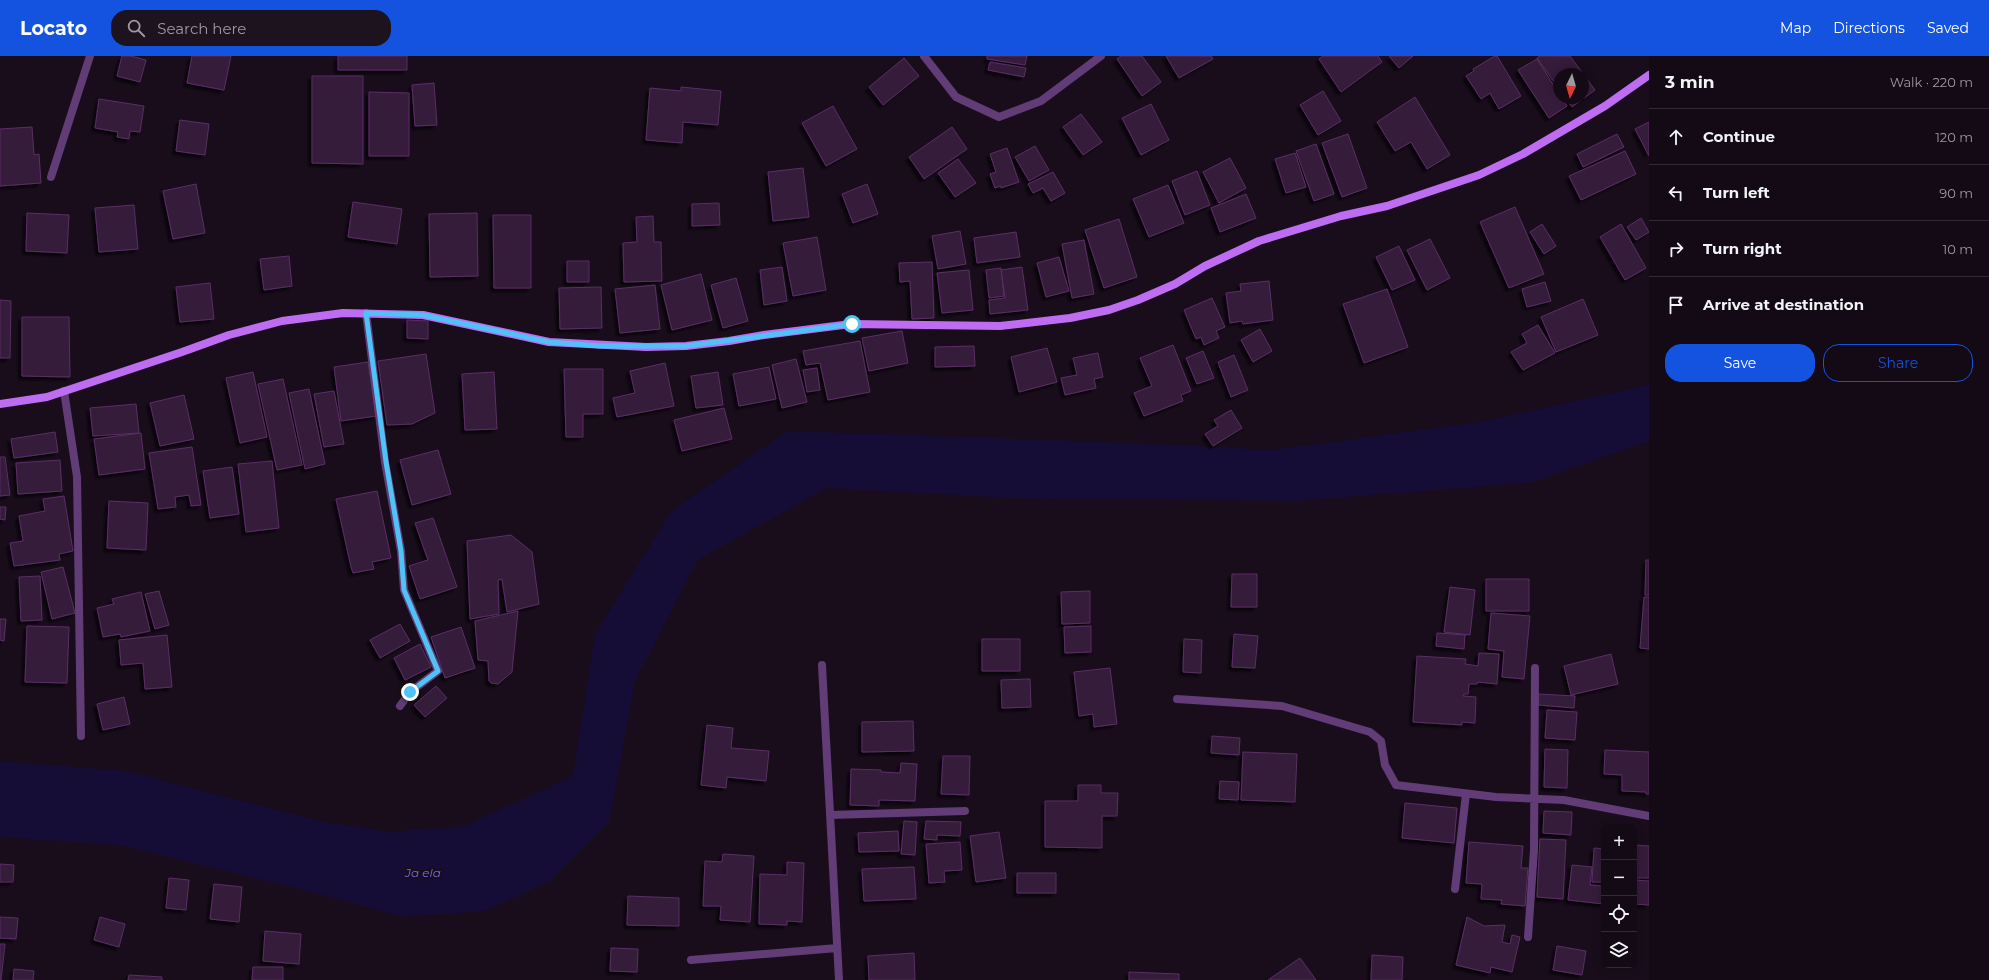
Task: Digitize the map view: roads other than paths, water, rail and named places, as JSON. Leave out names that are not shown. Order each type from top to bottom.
[{"type":"main road","points":[[0,404],[47,397],[229,335],[289,320],[344,313],[423,315],[549,342],[600,346],[646,347],[686,346],[852,324],[1000,326],[1070,318],[1109,310],[1138,300],[1175,284],[1205,266],[1259,241],[1334,218],[1387,206],[1479,175],[1523,154],[1605,106],[1649,75]]},
{"type":"street","points":[[51,177],[90,56]]},
{"type":"street","points":[[924,56],[956,97],[999,117],[1041,101],[1101,56]]},
{"type":"street","points":[[366,313],[386,462],[401,551],[404,590],[438,671],[410,692],[400,706]]},
{"type":"street","points":[[64,391],[77,478],[82,736]]},
{"type":"street","points":[[822,665],[839,980]]},
{"type":"street","points":[[1528,937],[1534,850],[1535,668]]},
{"type":"street","points":[[1177,699],[1282,706],[1370,732],[1381,741],[1385,765],[1396,785],[1496,797],[1564,800],[1649,816]]},
{"type":"street","points":[[1455,889],[1466,794]]},
{"type":"street","points":[[830,815],[965,811]]},
{"type":"street","points":[[691,960],[837,948]]},
{"type":"water","name":"Ja ela","points":[[1649,385],[1649,441],[1534,482],[1296,501],[1033,499],[826,488],[698,560],[635,681],[609,823],[551,881],[485,911],[402,917],[328,896],[120,845],[0,837],[0,761],[126,771],[319,821],[389,832],[465,826],[573,776],[595,635],[671,512],[788,431],[1132,443],[1272,450],[1481,422]]}]
